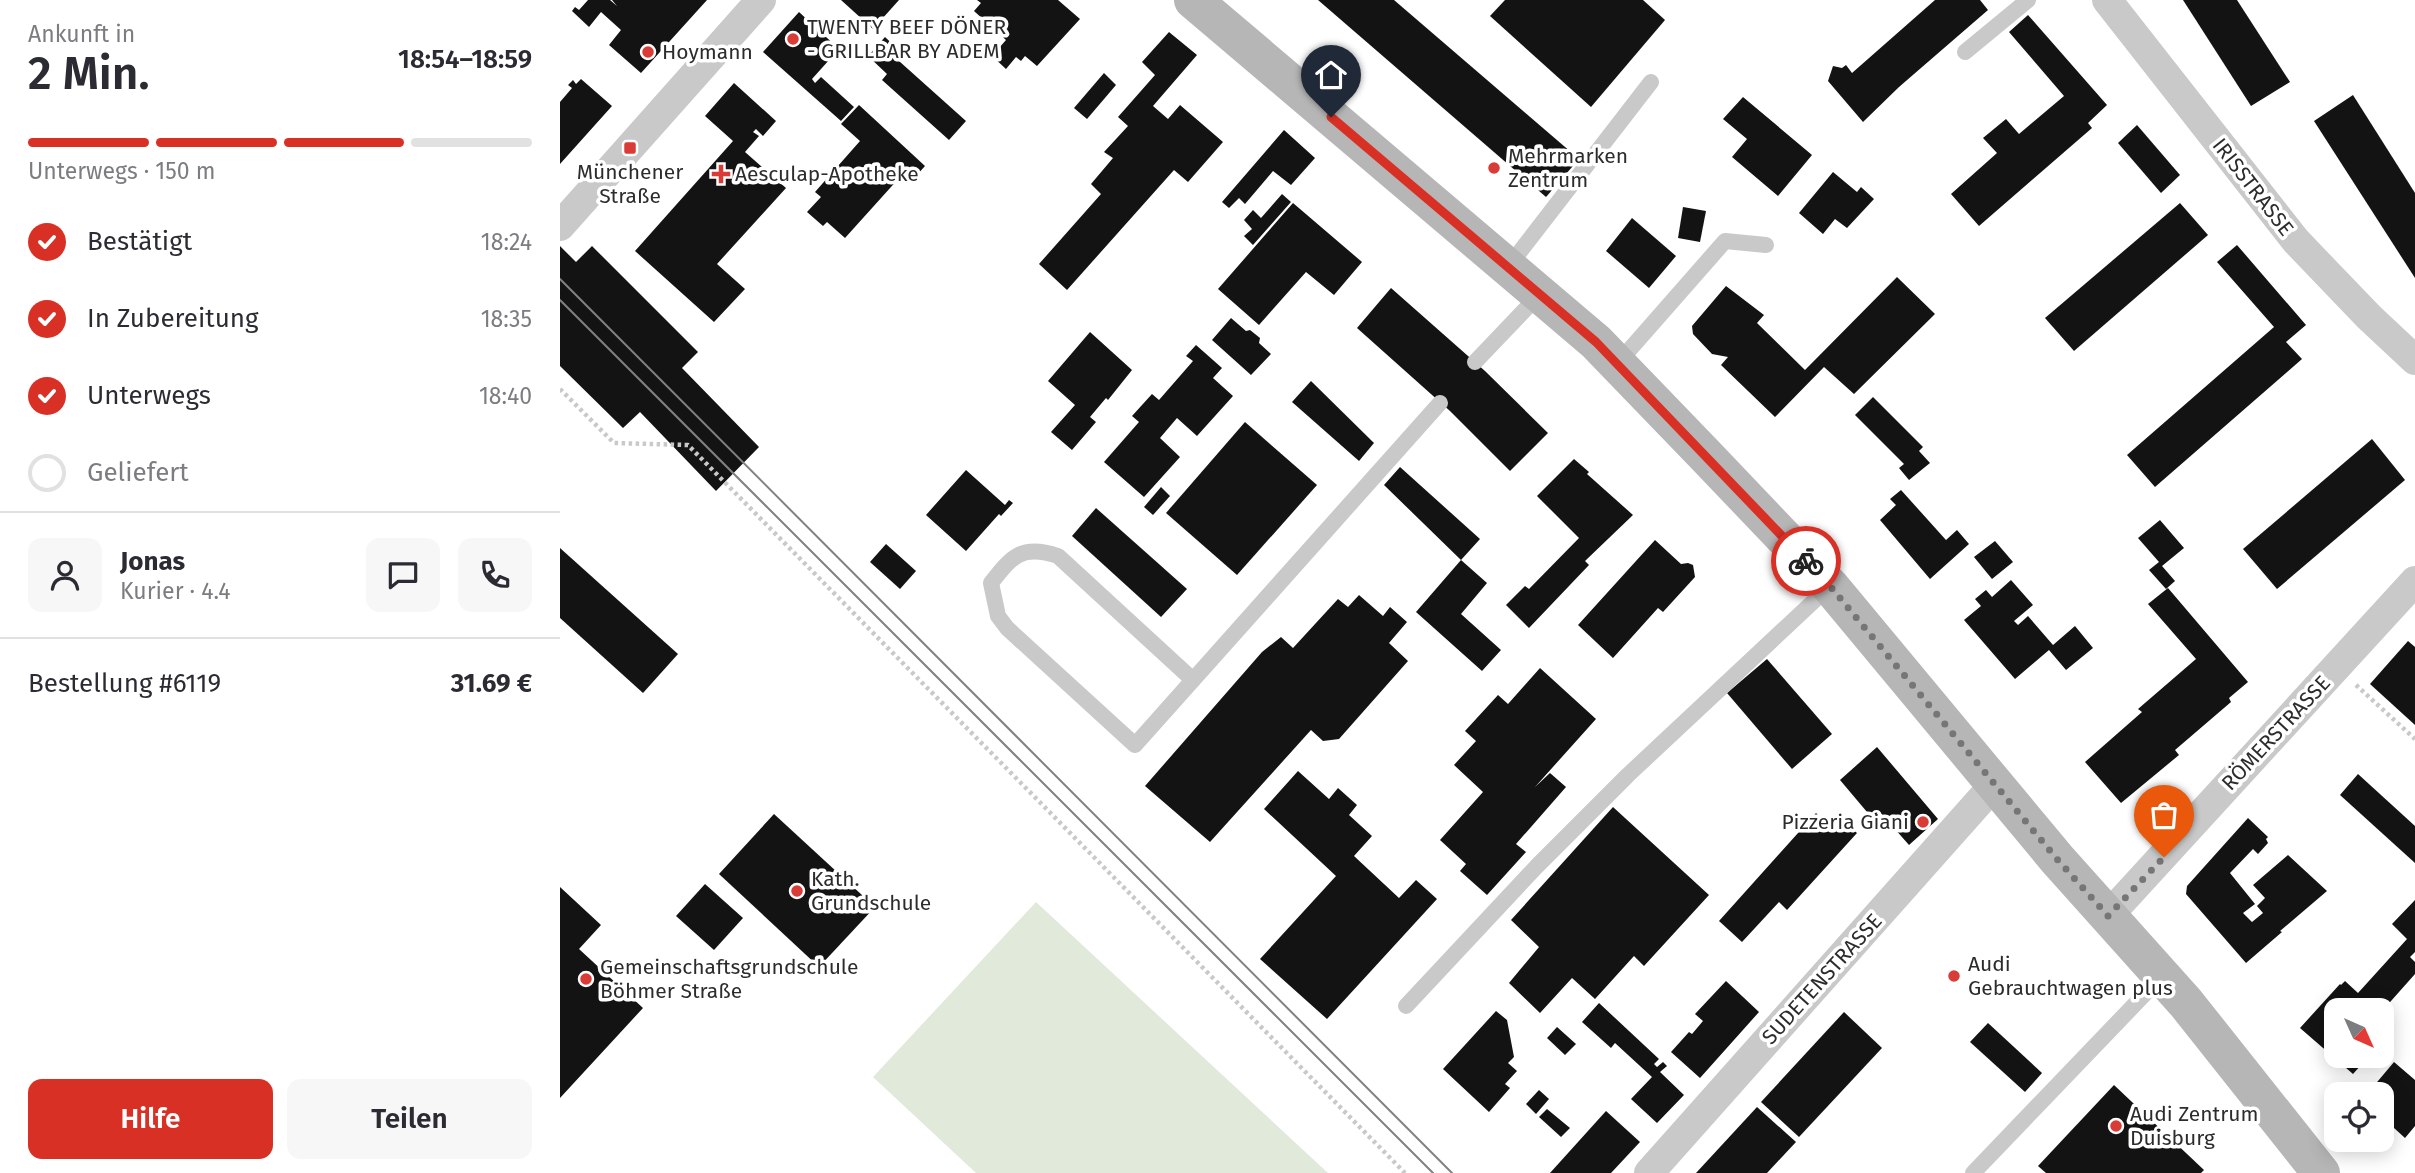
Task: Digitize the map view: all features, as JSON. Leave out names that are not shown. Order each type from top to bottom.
[{"type":"main road","points":[[1210,9],[1596,342],[1830,586],[1994,785],[2162,976],[2321,1173]]},
{"type":"street","points":[[560,226],[761,0]]},
{"type":"street","name":"IRISSTRASSE","points":[[2107,0],[2296,241],[2369,317],[2415,360]]},
{"type":"street","name":"RÖMERSTRASSE","points":[[2108,916],[2415,581]]},
{"type":"street","name":"SUDETENSTRASSE","points":[[1649,1173],[1994,785]]},
{"type":"lane","points":[[1965,52],[2028,0]]},
{"type":"lane","points":[[1508,267],[1651,82]]},
{"type":"lane","points":[[1616,364],[1725,241],[1766,245]]},
{"type":"lane","points":[[1475,362],[1540,294]]},
{"type":"lane","points":[[1193,680],[1058,556],[1042,551],[1021,552],[1004,566],[990,583],[998,616],[1007,628],[1135,745],[1193,680],[1440,403]]},
{"type":"lane","points":[[1406,1006],[1537,866],[1830,586]]},
{"type":"lane","points":[[1973,1173],[2162,976]]},
{"type":"path","points":[[560,389],[614,443],[688,444],[1405,1173]]},
{"type":"path","points":[[2337,667],[2415,739]]},
{"type":"green space","points":[[1036,902],[1328,1173],[976,1173],[873,1077]]},
{"type":"building","points":[[588,0],[610,0],[617,6],[612,0],[707,0],[641,73],[609,45],[621,30],[601,12],[589,27],[572,11],[575,7],[579,10]]},
{"type":"building","points":[[841,0],[899,0],[873,29]]},
{"type":"building","points":[[977,0],[1058,0],[1080,19],[1037,66],[1025,56],[1021,61],[1016,57],[1006,69],[992,56],[1006,40],[974,11],[981,3]]},
{"type":"building","points":[[1318,0],[1394,0],[1579,159],[1546,197]]},
{"type":"building","points":[[1505,0],[1643,0],[1665,20],[1591,107],[1490,16]]},
{"type":"building","points":[[1935,0],[1980,0],[1988,10],[1863,122],[1828,81],[1833,66],[1842,68],[1846,65],[1852,73]]},
{"type":"building","points":[[2183,0],[2237,0],[2290,82],[2251,106]]},
{"type":"building","points":[[799,12],[839,49],[812,79],[815,83],[821,77],[854,107],[841,121],[763,52]]},
{"type":"building","points":[[2028,15],[2107,105],[2088,123],[2092,128],[1979,226],[1951,194],[1997,153],[1983,138],[2006,119],[2019,134],[2064,96],[2009,32]]},
{"type":"building","points":[[1169,32],[1197,55],[1153,106],[1168,119],[1180,105],[1223,142],[1188,182],[1174,170],[1067,290],[1039,264],[1101,194],[1091,184],[1113,158],[1104,152],[1128,126],[1118,117],[1155,75],[1142,62]]},
{"type":"building","points":[[885,37],[904,55],[899,61],[966,121],[949,140],[882,80],[887,74],[868,56]]},
{"type":"building","points":[[1104,73],[1116,85],[1087,119],[1074,108]]},
{"type":"building","points":[[581,79],[612,106],[560,164],[560,102],[572,88],[568,85],[573,80],[576,84]]},
{"type":"building","points":[[734,83],[776,121],[763,136],[756,129],[753,132],[759,136],[745,152],[786,188],[717,264],[745,289],[714,322],[635,251],[733,141],[705,116]]},
{"type":"building","points":[[2353,95],[2415,193],[2415,278],[2314,121]]},
{"type":"building","points":[[1743,97],[1812,155],[1778,196],[1732,157],[1747,139],[1723,119]]},
{"type":"building","points":[[859,105],[925,166],[909,184],[900,177],[845,238],[827,222],[823,226],[807,212],[821,197],[815,192],[860,141],[841,124]]},
{"type":"building","points":[[2137,125],[2180,175],[2161,193],[2118,143]]},
{"type":"building","points":[[1284,130],[1315,158],[1291,185],[1273,171],[1245,204],[1239,198],[1229,208],[1222,202]]},
{"type":"building","points":[[1833,172],[1857,192],[1861,187],[1874,199],[1847,228],[1835,219],[1823,234],[1799,213]]},
{"type":"building","points":[[1282,194],[1291,202],[1253,245],[1244,236],[1252,229],[1244,220],[1253,210],[1261,218]]},
{"type":"building","points":[[1293,203],[1362,262],[1334,295],[1306,272],[1259,325],[1218,289]]},
{"type":"building","points":[[2180,203],[2208,235],[2074,351],[2045,318]]},
{"type":"building","points":[[1683,207],[1706,211],[1700,242],[1678,238]]},
{"type":"building","points":[[1632,218],[1676,256],[1649,288],[1606,251]]},
{"type":"building","points":[[2237,245],[2306,325],[2286,342],[2302,359],[2155,487],[2127,455],[2274,327],[2217,262]]},
{"type":"building","points":[[560,246],[576,262],[592,246],[698,352],[682,368],[759,447],[716,491],[640,412],[623,428],[560,366]]},
{"type":"building","points":[[1897,277],[1935,314],[1854,394],[1824,367],[1775,417],[1721,365],[1728,357],[1712,354],[1693,334],[1692,326],[1726,286],[1764,315],[1757,323],[1805,370]]},
{"type":"building","points":[[1391,288],[1485,371],[1548,433],[1510,471],[1450,411],[1357,328]]},
{"type":"building","points":[[1231,318],[1246,331],[1250,330],[1260,338],[1259,343],[1271,354],[1251,375],[1212,340]]},
{"type":"building","points":[[1090,332],[1132,370],[1090,417],[1096,422],[1072,450],[1051,432],[1075,405],[1048,381]]},
{"type":"building","points":[[1196,345],[1222,368],[1213,378],[1233,396],[1197,436],[1177,418],[1160,438],[1180,457],[1144,497],[1104,462],[1139,422],[1132,416],[1152,394],[1159,400],[1193,361],[1186,356]]},
{"type":"building","points":[[1311,381],[1374,443],[1359,461],[1292,402]]},
{"type":"building","points":[[1873,397],[1923,447],[1919,451],[1930,463],[1909,480],[1899,468],[1904,464],[1855,415]]},
{"type":"building","points":[[1245,422],[1317,485],[1237,575],[1166,513]]},
{"type":"building","points":[[2372,439],[2405,480],[2277,589],[2243,549]]},
{"type":"building","points":[[1574,459],[1633,515],[1585,561],[1589,565],[1529,628],[1506,605],[1525,586],[1529,589],[1579,538],[1537,496]]},
{"type":"building","points":[[1400,467],[1480,539],[1461,560],[1384,485]]},
{"type":"building","points":[[966,470],[1005,505],[1009,500],[1013,503],[1001,516],[999,514],[966,551],[926,515]]},
{"type":"building","points":[[1161,487],[1170,496],[1153,515],[1144,507]]},
{"type":"building","points":[[1901,490],[1946,540],[1957,530],[1969,544],[1930,579],[1880,520],[1896,505],[1890,499]]},
{"type":"building","points":[[1096,508],[1187,589],[1161,617],[1072,536]]},
{"type":"building","points":[[2160,520],[2184,548],[2162,566],[2175,581],[2166,589],[2149,570],[2159,562],[2138,538]]},
{"type":"building","points":[[1655,540],[1681,564],[1693,565],[1695,577],[1663,612],[1658,608],[1613,658],[1578,625]]},
{"type":"building","points":[[1995,541],[2013,562],[1992,579],[1974,557]]},
{"type":"building","points":[[886,544],[916,571],[900,589],[870,562]]},
{"type":"building","points":[[560,548],[678,654],[643,693],[560,618]]},
{"type":"building","points":[[1461,560],[1487,583],[1461,614],[1501,650],[1482,671],[1416,612]]},
{"type":"building","points":[[2011,580],[2033,605],[2014,621],[2018,625],[2028,616],[2053,645],[2075,626],[2093,648],[2066,670],[2049,650],[2015,679],[1964,620],[1981,606],[1975,599],[1986,590],[1992,597]]},
{"type":"building","points":[[2168,588],[2248,682],[2229,698],[2231,702],[2175,750],[2179,755],[2121,803],[2085,762],[2142,712],[2138,709],[2196,659],[2148,604]]},
{"type":"building","points":[[1359,595],[1383,616],[1390,607],[1407,622],[1389,643],[1408,661],[1339,739],[1323,741],[1311,730],[1210,842],[1145,786],[1262,652],[1281,637],[1293,648],[1338,599],[1348,607]]},
{"type":"building","points":[[2408,641],[2415,647],[2415,725],[2370,684]]},
{"type":"building","points":[[1767,659],[1832,734],[1792,769],[1727,693]]},
{"type":"building","points":[[1540,668],[1596,719],[1535,787],[1550,773],[1566,787],[1516,844],[1526,852],[1487,895],[1460,871],[1466,864],[1440,840],[1483,792],[1454,765],[1476,741],[1465,731],[1498,695],[1508,704]]},
{"type":"building","points":[[1877,747],[1938,819],[1909,845],[1879,811],[1867,825],[1861,818],[1867,812],[1840,780]]},
{"type":"building","points":[[1298,771],[1329,799],[1338,788],[1357,805],[1349,815],[1372,836],[1354,856],[1399,898],[1416,880],[1437,899],[1327,1019],[1260,959],[1336,876],[1264,809]]},
{"type":"building","points":[[2358,774],[2415,826],[2415,863],[2340,795]]},
{"type":"building","points":[[1613,807],[1709,895],[1644,966],[1634,956],[1595,999],[1572,978],[1540,1013],[1509,983],[1539,947],[1511,920]]},
{"type":"building","points":[[1816,813],[1829,826],[1838,816],[1857,833],[1787,910],[1779,902],[1742,942],[1719,921]]},
{"type":"building","name":"Kath. Grundschule","points":[[774,814],[875,907],[819,967],[719,874]]},
{"type":"building","points":[[2248,818],[2268,837],[2268,843],[2258,854],[2253,849],[2230,873],[2255,904],[2243,913],[2252,922],[2263,913],[2257,906],[2265,898],[2253,885],[2288,855],[2327,891],[2246,963],[2186,894],[2187,886]]},
{"type":"building","points":[[705,884],[743,918],[714,950],[676,916]]},
{"type":"building","name":"Gemeinschaftsgrundschule Böhmer Straße","points":[[560,887],[601,925],[579,949],[643,1008],[560,1098]]},
{"type":"building","points":[[2415,900],[2415,952],[2410,957],[2415,962],[2415,974],[2394,998],[2327,998],[2345,981],[2358,993],[2407,939],[2392,924]]},
{"type":"building","points":[[1726,981],[1759,1012],[1700,1078],[1671,1052],[1703,1021],[1695,1014]]},
{"type":"building","points":[[2324,1002],[2324,1049],[2300,1028]]},
{"type":"building","points":[[1599,1003],[1659,1059],[1654,1064],[1657,1067],[1663,1062],[1667,1066],[1660,1072],[1684,1095],[1657,1123],[1631,1099],[1652,1077],[1615,1043],[1611,1048],[1582,1022]]},
{"type":"building","points":[[1496,1011],[1507,1020],[1514,1057],[1508,1063],[1517,1071],[1505,1084],[1510,1088],[1489,1112],[1443,1069]]},
{"type":"building","points":[[1844,1012],[1882,1048],[1799,1137],[1761,1102]]},
{"type":"building","points":[[1988,1023],[2042,1073],[2025,1092],[1970,1042]]},
{"type":"building","points":[[1557,1027],[1576,1044],[1565,1055],[1547,1038]]},
{"type":"building","points":[[2394,1062],[2415,1080],[2415,1126],[2405,1138],[2394,1128],[2394,1082],[2377,1082],[2389,1068],[2394,1068]]},
{"type":"building","points":[[2346,1068],[2358,1068],[2353,1074]]},
{"type":"building","name":"Audi Zentrum Duisburg","points":[[2114,1085],[2204,1170],[2201,1173],[2046,1173],[2038,1166]]},
{"type":"building","points":[[1539,1090],[1549,1099],[1536,1114],[1526,1104]]},
{"type":"building","points":[[1757,1107],[1796,1142],[1767,1173],[1696,1173]]},
{"type":"building","points":[[1547,1109],[1570,1128],[1561,1137],[1539,1117]]},
{"type":"building","points":[[1606,1111],[1640,1142],[1611,1173],[1550,1173]]},
{"type":"tram line","points":[[560,279],[1452,1173]]},
{"type":"tram line","points":[[560,300],[1433,1173]]},
{"type":"way so far","points":[[1806,561],[2108,916],[2164,857]]},
{"type":"place","name":"TWENTY BEEF DÖNER - GRILLBAR BY ADEM","points":[[793,39]]},
{"type":"place","name":"Hoymann","points":[[648,52]]},
{"type":"place","name":"Münchener Straße","points":[[630,148]]},
{"type":"place","name":"Mehrmarken Zentrum","points":[[1494,168]]},
{"type":"place","name":"Aesculap-Apotheke","points":[[721,174]]},
{"type":"place","name":"Pizzeria Giani","points":[[1923,822]]},
{"type":"place","name":"Kath. Grundschule","points":[[797,891]]},
{"type":"place","name":"Audi Gebrauchtwagen plus","points":[[1954,976]]},
{"type":"place","name":"Gemeinschaftsgrundschule Böhmer Straße","points":[[586,979]]},
{"type":"place","name":"Audi Zentrum Duisburg","points":[[2116,1126]]},
{"type":"route","points":[[1331,117],[1596,342],[1806,561]]}]
